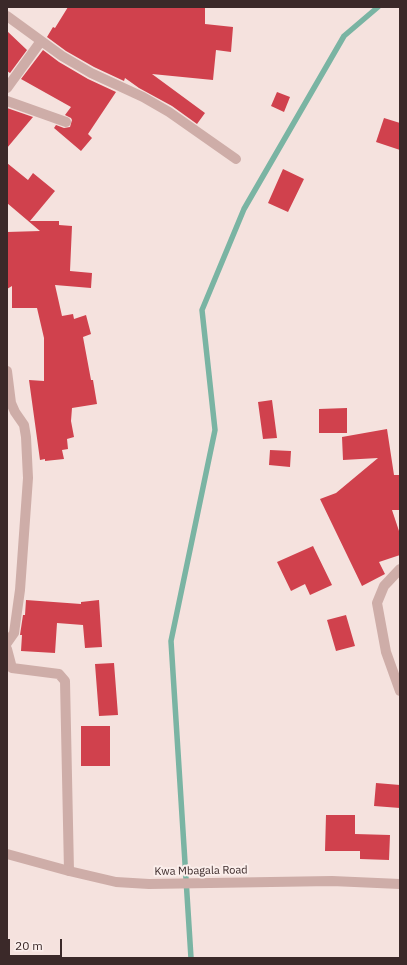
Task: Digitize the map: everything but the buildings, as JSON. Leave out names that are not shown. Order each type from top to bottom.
[{"type":"street","points":[[7,16],[62,56],[91,74],[143,97],[169,112],[236,159]]},
{"type":"street","points":[[7,88],[41,41]]},
{"type":"street","points":[[7,101],[66,122]]},
{"type":"street","points":[[7,372],[11,403],[15,412],[24,424],[28,462],[20,590],[14,633],[7,643]]},
{"type":"street","points":[[400,570],[384,586],[377,603],[386,652],[400,691]]},
{"type":"street","points":[[7,649],[12,668],[59,674],[65,681],[69,871]]},
{"type":"street","name":"Kwa Mbagala Road","points":[[7,854],[116,882],[177,884],[332,881],[400,884]]},
{"type":"waterway","points":[[191,958],[171,641],[215,430],[202,310],[244,209],[344,36],[378,7]]}]
